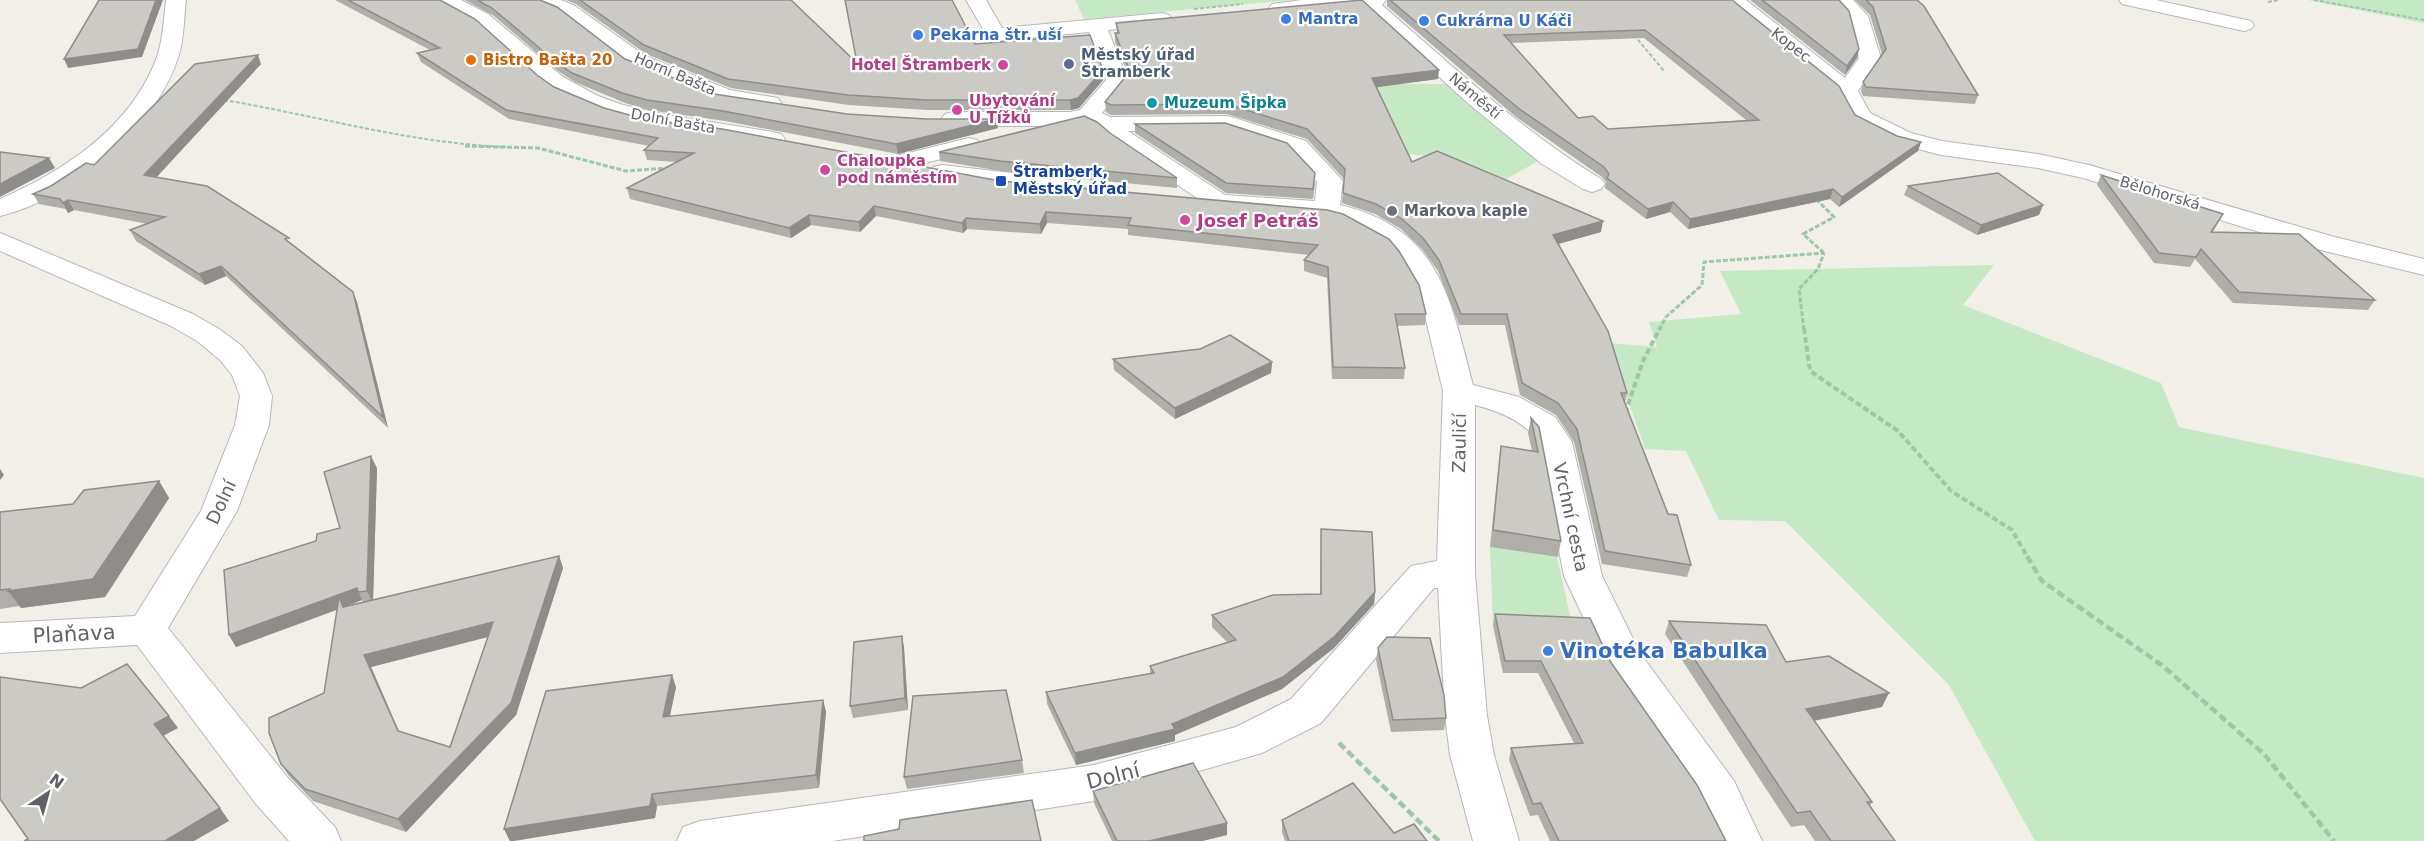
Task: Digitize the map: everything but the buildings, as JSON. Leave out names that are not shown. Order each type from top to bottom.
[{"type":"street","points":[[0,208],[75,170],[121,132],[132,119],[154,86],[168,54],[176,0]]},
{"type":"street","name":"Dolní Bašta","points":[[446,0],[486,21],[549,78],[592,101],[647,119],[792,143]]},
{"type":"street","name":"Horní Bašta","points":[[545,0],[568,10],[637,61],[726,96],[795,107]]},
{"type":"street","points":[[976,0],[996,35],[1183,17]]},
{"type":"street","points":[[1255,10],[1364,0]]},
{"type":"street","name":"Náměstí","points":[[1376,0],[1370,5],[1478,100],[1551,159],[1592,184]]},
{"type":"street","name":"Kopec","points":[[1734,0],[1832,76],[1847,92],[1861,117]]},
{"type":"street","points":[[1842,0],[1858,16],[1870,58],[1847,92]]},
{"type":"street","points":[[2129,0],[2244,25]]},
{"type":"street","points":[[1094,190],[1001,181],[885,161],[1088,119],[1117,81],[1096,25]]},
{"type":"street","name":"Bělohorská","points":[[1861,117],[1902,138],[1941,148],[2038,161],[2089,172],[2322,242],[2424,267]]},
{"type":"street","points":[[927,119],[1088,119],[1227,123],[1297,146],[1330,181],[1327,210]]},
{"type":"street","name":"Zauličí","points":[[1088,119],[1120,136],[1220,202]]},
{"type":"street","name":"Zauličí","points":[[1174,198],[1327,210],[1352,216],[1399,242],[1412,256],[1434,295],[1459,391],[1456,574],[1466,716],[1472,755],[1496,841]]},
{"type":"street","name":"Dolní","points":[[0,241],[182,320],[231,353],[247,373],[256,396],[252,425],[219,511],[147,630]]},
{"type":"street","name":"Vrchní cesta","points":[[1459,391],[1508,404],[1544,424],[1555,442],[1583,576],[1623,661],[1718,794],[1739,841]]},
{"type":"street","name":"Dolní","points":[[700,841],[1094,783],[1247,741],[1306,711],[1424,575],[1456,574]]},
{"type":"street","points":[[147,630],[272,791],[318,841]]},
{"type":"street","name":"Plaňava","points":[[0,638],[147,630]]},
{"type":"path","points":[[2314,0],[2424,20]]},
{"type":"path","points":[[1627,27],[1664,71]]},
{"type":"path","points":[[219,101],[228,100],[276,109],[412,139],[468,146],[538,148],[626,171]]},
{"type":"path","points":[[1812,195],[1834,217],[1803,234],[1824,253]]},
{"type":"path","points":[[1618,417],[1626,413],[1643,361],[1666,317],[1702,285],[1704,262],[1824,253]]},
{"type":"path","points":[[1824,253],[1818,269],[1799,289],[1810,371],[1898,431],[1951,491],[2012,530],[2042,581],[2163,666],[2264,754],[2334,841]]},
{"type":"path","points":[[1306,711],[1439,841]]},
{"type":"green space","points":[[1075,0],[1291,0],[1084,19]]},
{"type":"green space","points":[[2308,0],[2424,0],[2424,23]]},
{"type":"green space","points":[[1356,84],[1448,84],[1540,160],[1503,181],[1441,157],[1397,153]]},
{"type":"green space","points":[[1994,265],[1963,305],[2161,383],[2179,427],[2424,478],[2424,841],[2035,841],[1949,685],[1785,521],[1719,520],[1686,451],[1645,449],[1608,343],[1657,347],[1649,322],[1741,314],[1720,271]]},
{"type":"green space","points":[[1490,547],[1557,557],[1573,629],[1493,626]]},
{"type":"place","name":"Mantra","points":[[1286,19]]},
{"type":"place","name":"Cukrárna U Káči","points":[[1424,21]]},
{"type":"place","name":"Pekárna štr. uší","points":[[918,35]]},
{"type":"place","name":"Bistro Bašta 20","points":[[471,60]]},
{"type":"place","name":"Městský úřad Štramberk","points":[[1069,64]]},
{"type":"place","name":"Hotel Štramberk","points":[[1003,65]]},
{"type":"place","name":"Muzeum Šipka","points":[[1152,103]]},
{"type":"place","name":"Ubytování U Tížků","points":[[957,110]]},
{"type":"place","name":"Chaloupka pod náměstím","points":[[825,170]]},
{"type":"place","name":"Štramberk, Městský úřad","points":[[1001,181]]},
{"type":"place","name":"Markova kaple","points":[[1392,211]]},
{"type":"place","name":"Josef Petráš","points":[[1185,220]]},
{"type":"place","name":"Vinotéka Babulka","points":[[1548,651]]}]
